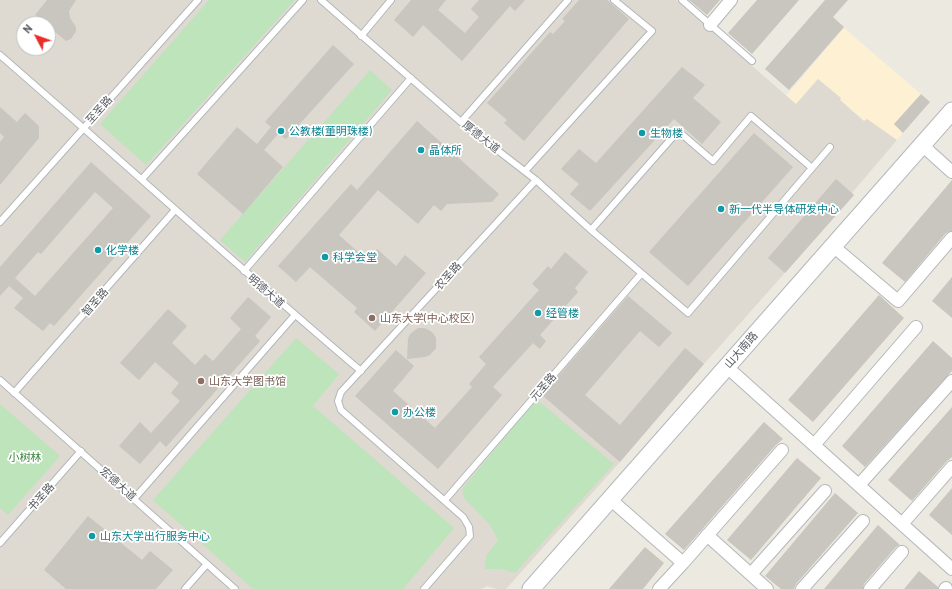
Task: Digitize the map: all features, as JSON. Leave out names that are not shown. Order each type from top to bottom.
[{"type":"main road","name":"山大南路","points":[[531,589],[952,111]]},
{"type":"street","points":[[710,25],[731,0]]},
{"type":"street","points":[[922,146],[952,172]]},
{"type":"street","points":[[834,246],[898,301],[952,238]]},
{"type":"street","points":[[814,445],[916,327]]},
{"type":"street","points":[[727,367],[902,524],[951,565]]},
{"type":"street","points":[[859,485],[952,382]]},
{"type":"street","points":[[661,588],[782,450]]},
{"type":"street","points":[[902,524],[952,467]]},
{"type":"street","points":[[751,574],[825,490]]},
{"type":"street","points":[[610,499],[683,563]]},
{"type":"street","points":[[802,589],[863,521]]},
{"type":"street","points":[[707,535],[767,589]]},
{"type":"street","points":[[870,589],[902,552]]},
{"type":"lane","name":"至圣路","points":[[0,222],[198,0]]},
{"type":"lane","points":[[142,180],[303,0]]},
{"type":"lane","name":"厚德大道","points":[[321,0],[461,122],[536,180],[688,314],[812,168]]},
{"type":"lane","points":[[361,36],[391,0]]},
{"type":"lane","points":[[461,122],[568,0]]},
{"type":"lane","points":[[525,171],[652,31],[614,0]]},
{"type":"lane","points":[[682,0],[752,61]]},
{"type":"lane","name":"明德大道","points":[[0,55],[244,271],[361,371]]},
{"type":"lane","points":[[244,271],[411,78]]},
{"type":"lane","points":[[591,230],[678,131],[713,161],[751,116],[812,168],[830,147]]},
{"type":"lane","name":"农圣路","points":[[361,371],[536,180]]},
{"type":"lane","name":"智圣路","points":[[14,393],[175,210]]},
{"type":"lane","name":"元圣路","points":[[445,500],[641,274]]},
{"type":"lane","points":[[134,499],[295,315]]},
{"type":"lane","points":[[361,371],[341,392],[338,401],[342,410],[445,500],[463,517],[469,526],[470,536],[424,589]]},
{"type":"lane","name":"宏德大道","points":[[0,380],[235,589]]},
{"type":"lane","name":"书圣路","points":[[0,543],[81,451]]},
{"type":"lane","points":[[185,589],[207,564]]},
{"type":"shaded area","name":"山东大学(中心校区)","points":[[0,0],[676,0],[796,104],[818,79],[841,98],[840,100],[864,121],[867,119],[897,140],[852,193],[854,195],[704,364],[620,462],[506,589],[497,589],[487,586],[481,589],[0,589]]},
{"type":"shaded area","points":[[844,28],[930,102],[897,140],[867,119],[864,121],[818,79],[796,105],[786,96]]},
{"type":"green space","points":[[209,0],[295,0],[146,165],[100,124]]},
{"type":"green space","points":[[370,70],[392,90],[245,262],[220,240]]},
{"type":"green space","points":[[296,338],[339,374],[313,406],[454,528],[403,589],[253,589],[153,500]]},
{"type":"green space","points":[[536,399],[614,464],[515,573],[502,569],[485,569],[486,556],[498,540],[490,525],[464,498],[462,489]]},
{"type":"green space","name":"小树林","points":[[0,404],[60,456],[8,515],[0,508]]},
{"type":"building","points":[[47,0],[76,0],[69,11],[70,18],[76,27],[76,31],[71,39],[66,41],[56,33],[56,16],[35,15]]},
{"type":"building","points":[[411,0],[446,0],[438,10],[465,33],[479,17],[471,9],[479,0],[525,0],[515,11],[510,6],[462,61],[423,25],[413,37],[394,20]]},
{"type":"building","points":[[579,0],[607,0],[629,19],[524,141],[504,123],[507,120],[487,103],[550,32],[553,34],[565,21],[562,19]]},
{"type":"building","points":[[689,0],[720,0],[707,15]]},
{"type":"building","points":[[757,0],[799,0],[752,54],[728,33]]},
{"type":"building","points":[[825,0],[848,0],[833,17],[844,27],[789,90],[765,69]]},
{"type":"building","name":"公教楼(董明珠楼)","points":[[333,45],[354,64],[286,139],[278,134],[264,150],[283,167],[243,214],[197,174],[237,127],[257,144],[271,127],[265,122]]},
{"type":"building","name":"生物楼","points":[[682,67],[705,85],[693,98],[721,122],[702,144],[674,119],[590,211],[570,194],[579,184],[561,169],[579,149],[596,163]]},
{"type":"building","points":[[921,94],[930,102],[903,133],[894,124]]},
{"type":"building","points":[[0,107],[17,122],[25,113],[39,126],[39,138],[0,185],[0,142],[4,137],[0,133]]},
{"type":"building","points":[[417,121],[499,194],[492,202],[447,204],[441,211],[434,205],[418,224],[378,190],[339,235],[367,260],[377,249],[396,266],[405,255],[426,273],[375,331],[354,312],[357,308],[310,267],[296,282],[278,266],[351,184],[357,190]]},
{"type":"building","name":"新一代半导体研发中心","points":[[754,133],[793,167],[688,286],[649,252]]},
{"type":"building","name":"化学楼","points":[[91,162],[151,216],[54,326],[50,323],[43,331],[14,308],[23,298],[9,286],[0,296],[0,267]],"holes":[[[95,192],[113,208],[35,296],[15,278],[38,252],[41,254]]]},
{"type":"building","points":[[836,179],[854,195],[785,273],[768,258]]},
{"type":"building","points":[[952,180],[952,231],[946,233],[905,282],[882,263]]},
{"type":"building","points":[[565,252],[588,272],[575,288],[578,292],[540,335],[546,341],[540,349],[533,343],[493,387],[502,395],[438,469],[355,396],[396,350],[414,366],[393,391],[435,428],[472,387],[469,384],[486,364],[479,357],[539,290],[532,284],[548,266],[551,269]]},
{"type":"building","points":[[952,277],[952,318],[932,301]]},
{"type":"building","points":[[879,295],[904,318],[813,422],[788,400]]},
{"type":"building","points":[[628,296],[672,333],[659,347],[640,331],[585,395],[620,425],[685,348],[704,364],[620,462],[542,395]]},
{"type":"building","name":"山东大学图书馆","points":[[248,297],[271,317],[255,336],[260,341],[166,447],[160,441],[140,464],[119,446],[140,422],[151,433],[180,401],[171,393],[179,383],[155,362],[139,380],[120,363],[168,309],[187,326],[172,343],[195,365],[205,354],[213,361],[241,329],[230,318]]},
{"type":"building","points":[[418,328],[424,328],[433,333],[436,338],[436,348],[430,355],[425,357],[407,359],[408,339],[410,334]]},
{"type":"building","points":[[933,341],[952,358],[952,371],[865,467],[842,446]]},
{"type":"building","points":[[952,407],[952,457],[912,501],[888,480]]},
{"type":"building","points":[[764,422],[783,439],[776,445],[684,550],[665,534]]},
{"type":"building","points":[[797,458],[821,478],[751,560],[727,540]]},
{"type":"building","points":[[952,488],[952,535],[929,515]]},
{"type":"building","points":[[835,493],[858,513],[796,584],[794,589],[781,589],[765,576]]},
{"type":"building","name":"山东大学出行服务中心","points":[[88,516],[142,560],[150,551],[173,570],[156,589],[66,589],[44,570]]},
{"type":"building","points":[[878,525],[900,545],[896,547],[864,584],[863,589],[824,589]]},
{"type":"building","points":[[645,547],[664,563],[643,589],[609,589]]},
{"type":"building","points":[[919,571],[938,587],[938,589],[904,589]]},
{"type":"place","name":"公教楼(董明珠楼)","points":[[281,131]]},
{"type":"place","name":"生物楼","points":[[642,133]]},
{"type":"place","name":"晶体所","points":[[421,150]]},
{"type":"place","name":"新一代半导体研发中心","points":[[721,209]]},
{"type":"place","name":"化学楼","points":[[98,250]]},
{"type":"place","name":"科学会堂","points":[[325,257]]},
{"type":"place","name":"经管楼","points":[[538,313]]},
{"type":"place","name":"山东大学(中心校区)","points":[[372,318]]},
{"type":"place","name":"山东大学图书馆","points":[[201,381]]},
{"type":"place","name":"办公楼","points":[[395,412]]},
{"type":"place","name":"山东大学出行服务中心","points":[[92,536]]}]
